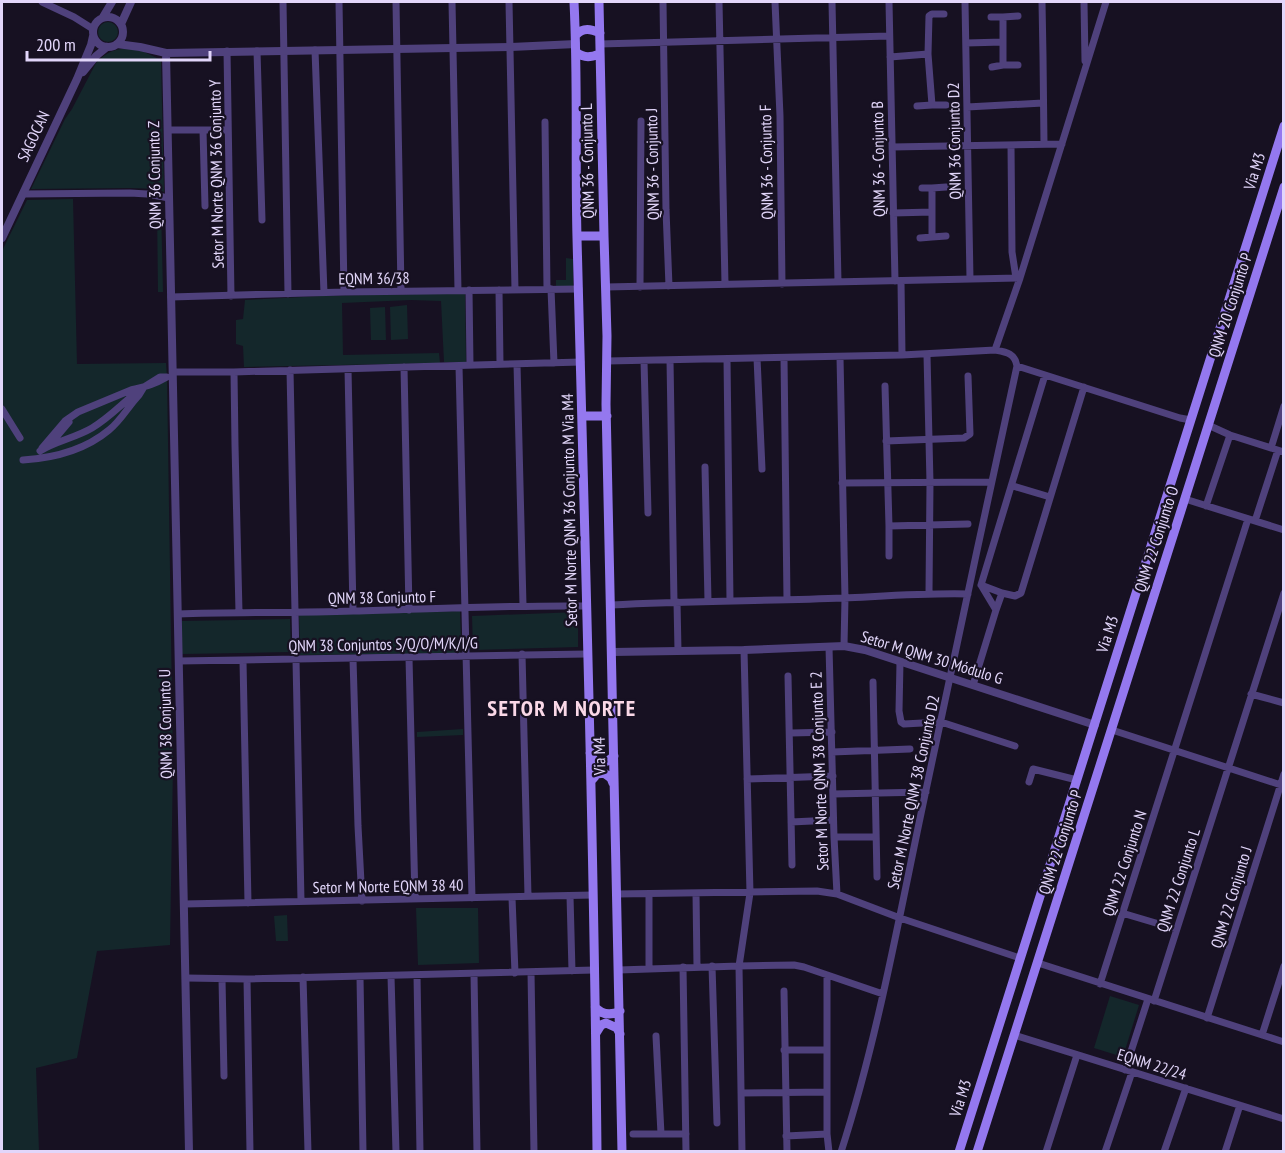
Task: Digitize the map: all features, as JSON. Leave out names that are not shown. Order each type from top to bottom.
[{"type":"main road","name":"Setor M Norte QNM 36 Conjunto M Via M4","points":[[574,2],[577,236],[595,1012]]},
{"type":"main road","name":"QNM 36 - Conjunto L","points":[[599,2],[606,287]]},
{"type":"main road","points":[[600,33],[586,29],[579,32],[576,44],[581,56],[587,57],[600,49]]},
{"type":"main road","name":"Via M3","points":[[959,1152],[1284,126]]},
{"type":"main road","name":"QNM 20 Conjunto P","points":[[1208,425],[1283,191]]},
{"type":"main road","points":[[1258,207],[1256,227],[1247,257],[1252,263],[1260,259]]},
{"type":"main road","points":[[577,236],[604,236]]},
{"type":"main road","name":"Via M4","points":[[606,287],[622,1152]]},
{"type":"main road","points":[[1211,356],[1218,352],[1223,358],[1214,388],[1212,412]]},
{"type":"main road","points":[[582,416],[607,416]]},
{"type":"main road","name":"QNM 22 Conjunto O","points":[[1112,730],[1208,425]]},
{"type":"main road","points":[[1161,513],[1160,532],[1151,561],[1156,567],[1164,563]]},
{"type":"main road","points":[[1116,657],[1122,653],[1126,654],[1129,659],[1116,715]]},
{"type":"main road","name":"QNM 22 Conjunto P","points":[[1038,961],[1112,730]]},
{"type":"main road","points":[[1089,744],[1076,798],[1080,803],[1089,801]]},
{"type":"main road","points":[[590,751],[595,761],[599,763],[604,763],[614,756]]},
{"type":"main road","points":[[591,781],[597,774],[604,773],[611,778],[614,785]]},
{"type":"main road","points":[[977,1152],[1038,961],[1044,927],[1053,897],[1049,891],[1041,893]]},
{"type":"main road","points":[[597,1152],[595,1012],[610,1015],[620,1011]]},
{"type":"main road","points":[[596,1033],[606,1023],[617,1028],[620,1034]]},
{"type":"main road","points":[[994,1040],[992,1062],[982,1094],[987,1101],[994,1098]]},
{"type":"street","points":[[42,2],[96,26]]},
{"type":"street","name":"SAGOCAN","points":[[2,238],[77,79],[96,26],[112,2]]},
{"type":"street","points":[[112,46],[122,36],[122,27],[131,2]]},
{"type":"street","points":[[282,2],[288,294]]},
{"type":"street","points":[[339,2],[344,292]]},
{"type":"street","points":[[396,2],[401,291]]},
{"type":"street","points":[[452,2],[458,290]]},
{"type":"street","points":[[509,2],[515,290]]},
{"type":"street","name":"QNM 36 - Conjunto J","points":[[663,2],[669,286]]},
{"type":"street","points":[[719,2],[725,284]]},
{"type":"street","name":"QNM 36 - Conjunto F","points":[[775,2],[780,116],[782,284]]},
{"type":"street","points":[[832,2],[838,282]]},
{"type":"street","name":"QNM 36 - Conjunto B","points":[[889,2],[893,213],[902,355]]},
{"type":"street","name":"QNM 36 Conjunto D2","points":[[965,2],[970,279]]},
{"type":"street","points":[[1042,2],[1044,144]]},
{"type":"street","points":[[1084,2],[1085,69]]},
{"type":"street","points":[[995,350],[1106,2]]},
{"type":"street","points":[[932,105],[928,16],[944,14]]},
{"type":"street","points":[[96,26],[110,16],[128,36],[156,51]]},
{"type":"street","points":[[991,17],[1017,16]]},
{"type":"street","points":[[1003,17],[1003,65]]},
{"type":"street","points":[[96,26],[96,41],[101,45],[140,47],[166,53],[576,44]]},
{"type":"street","points":[[600,49],[664,42],[889,36]]},
{"type":"street","points":[[966,43],[1003,42]]},
{"type":"street","name":"SAGOCAN","points":[[77,79],[91,62],[112,46]]},
{"type":"street","points":[[315,50],[324,293]]},
{"type":"street","name":"Setor M Norte QNM 36 Conjunto Y","points":[[227,51],[231,296]]},
{"type":"street","points":[[257,51],[262,220]]},
{"type":"street","name":"QNM 36 Conjunto Z","points":[[166,53],[171,297]]},
{"type":"street","points":[[890,57],[928,54]]},
{"type":"street","points":[[992,67],[1018,65]]},
{"type":"street","points":[[967,107],[1043,103]]},
{"type":"street","points":[[917,106],[946,105]]},
{"type":"street","points":[[640,287],[642,121]]},
{"type":"street","points":[[545,122],[549,289],[554,363]]},
{"type":"street","points":[[168,130],[228,130]]},
{"type":"street","points":[[203,130],[205,206]]},
{"type":"street","points":[[892,147],[1062,144]]},
{"type":"street","points":[[1011,145],[1012,252],[1018,278]]},
{"type":"street","points":[[922,188],[946,187]]},
{"type":"street","points":[[932,188],[932,237]]},
{"type":"street","points":[[23,194],[130,193],[169,198]]},
{"type":"street","points":[[893,213],[932,212]]},
{"type":"street","points":[[920,238],[946,236]]},
{"type":"street","points":[[606,287],[1018,278]]},
{"type":"street","name":"EQNM 36/38","points":[[171,297],[579,289]]},
{"type":"street","points":[[469,290],[470,365]]},
{"type":"street","points":[[499,290],[501,364]]},
{"type":"street","name":"QNM 38 Conjunto U","points":[[171,297],[189,1152]]},
{"type":"street","points":[[608,361],[927,355],[995,350],[1013,355],[1017,366],[1191,420]]},
{"type":"street","points":[[927,355],[930,483],[929,593]]},
{"type":"street","points":[[840,357],[844,646]]},
{"type":"street","points":[[757,358],[762,469]]},
{"type":"street","points":[[784,358],[787,599]]},
{"type":"street","points":[[727,359],[730,601]]},
{"type":"street","points":[[670,360],[678,651]]},
{"type":"street","points":[[644,361],[648,513]]},
{"type":"street","points":[[173,372],[580,362]]},
{"type":"street","points":[[517,364],[523,605]]},
{"type":"street","points":[[459,366],[472,898]]},
{"type":"street","name":"Setor M Norte QNM 38 Conjunto D2","points":[[841,1152],[860,1090],[883,994],[1017,366]]},
{"type":"street","points":[[404,367],[409,610]]},
{"type":"street","points":[[348,369],[352,611]]},
{"type":"street","points":[[290,370],[301,902]]},
{"type":"street","points":[[234,372],[239,612]]},
{"type":"street","points":[[996,610],[981,585],[1045,375]]},
{"type":"street","points":[[886,441],[964,438],[970,435],[968,376]]},
{"type":"street","points":[[885,386],[889,556]]},
{"type":"street","points":[[40,452],[59,426],[71,417],[131,390],[144,387]]},
{"type":"street","points":[[47,447],[91,429],[144,387]]},
{"type":"street","points":[[71,417],[47,447],[23,460],[60,456],[93,441],[121,418],[144,387]]},
{"type":"street","points":[[981,585],[1015,596],[1021,593],[1084,387]]},
{"type":"street","name":"QNM 22 Conjunto N","points":[[1100,984],[1174,751],[1277,450],[1284,406]]},
{"type":"street","points":[[2,409],[20,438]]},
{"type":"street","points":[[1208,425],[1230,435],[1277,450]]},
{"type":"street","points":[[1206,506],[1230,435]]},
{"type":"street","points":[[705,467],[708,602]]},
{"type":"street","points":[[842,483],[991,482]]},
{"type":"street","points":[[1013,486],[1050,497]]},
{"type":"street","points":[[1185,499],[1284,530]]},
{"type":"street","points":[[889,526],[968,524]]},
{"type":"street","points":[[611,605],[929,593],[968,594]]},
{"type":"street","points":[[973,685],[1002,593]]},
{"type":"street","name":"QNM 22 Conjunto L","points":[[1105,1152],[1151,1000],[1284,593]]},
{"type":"street","name":"QNM 38 Conjunto F","points":[[178,614],[409,610],[523,605],[587,606]]},
{"type":"street","name":"Setor M QNM 30 Módulo G","points":[[612,652],[844,646],[865,650],[951,677],[1095,725]]},
{"type":"street","name":"Setor M Norte QNM 38 Conjunto E 2","points":[[829,647],[837,894]]},
{"type":"street","points":[[742,1152],[740,966],[750,893],[744,650]]},
{"type":"street","points":[[522,654],[528,896]]},
{"type":"street","name":"QNM 38 Conjuntos S/Q/O/M/K/I/G","points":[[179,661],[587,654]]},
{"type":"street","points":[[409,658],[415,900]]},
{"type":"street","points":[[352,659],[362,901]]},
{"type":"street","points":[[243,661],[248,903]]},
{"type":"street","points":[[900,662],[899,711],[901,722],[904,724],[941,722],[1015,746]]},
{"type":"street","points":[[788,676],[792,865]]},
{"type":"street","points":[[873,682],[877,877]]},
{"type":"street","points":[[1251,694],[1284,704]]},
{"type":"street","points":[[1112,730],[1282,785]]},
{"type":"street","points":[[790,733],[832,732]]},
{"type":"street","points":[[832,752],[910,749]]},
{"type":"street","points":[[1029,782],[1033,769],[1077,780]]},
{"type":"street","name":"QNM 22 Conjunto J","points":[[1207,1018],[1284,774]]},
{"type":"street","points":[[747,779],[833,776]]},
{"type":"street","points":[[833,794],[926,792]]},
{"type":"street","points":[[791,822],[833,820]]},
{"type":"street","points":[[834,837],[876,837]]},
{"type":"street","points":[[617,894],[811,890],[837,894],[900,918],[1020,958]]},
{"type":"street","points":[[696,893],[697,967]]},
{"type":"street","points":[[649,894],[649,968]]},
{"type":"street","name":"Setor M Norte EQNM 38 40","points":[[184,904],[592,895]]},
{"type":"street","points":[[570,896],[572,971]]},
{"type":"street","points":[[512,898],[515,973]]},
{"type":"street","points":[[1122,914],[1176,929]]},
{"type":"street","points":[[1038,961],[1100,984],[1284,1042]]},
{"type":"street","points":[[619,970],[794,965],[883,994]]},
{"type":"street","points":[[712,966],[717,1123]]},
{"type":"street","points":[[1262,1035],[1284,966]]},
{"type":"street","points":[[683,968],[686,1152]]},
{"type":"street","points":[[186,978],[360,977],[594,970]]},
{"type":"street","points":[[531,972],[534,1152]]},
{"type":"street","points":[[474,974],[477,1152]]},
{"type":"street","points":[[417,975],[420,1152]]},
{"type":"street","points":[[827,975],[826,1050],[829,1152]]},
{"type":"street","points":[[391,976],[396,1152]]},
{"type":"street","points":[[303,977],[308,1152]]},
{"type":"street","points":[[360,977],[363,1152]]},
{"type":"street","points":[[222,979],[224,1076]]},
{"type":"street","points":[[247,979],[250,1152]]},
{"type":"street","points":[[784,991],[786,1152]]},
{"type":"street","name":"EQNM 22/24","points":[[1014,1035],[1284,1119]]},
{"type":"street","points":[[656,1036],[661,1134]]},
{"type":"street","points":[[784,1050],[826,1050]]},
{"type":"street","points":[[1046,1152],[1077,1055]]},
{"type":"street","points":[[1164,1152],[1186,1088]]},
{"type":"street","points":[[742,1093],[827,1092]]},
{"type":"street","points":[[1225,1152],[1240,1105]]},
{"type":"street","points":[[633,1134],[686,1134]]},
{"type":"street","points":[[786,1136],[827,1134]]},
{"type":"green space","points":[[108,22],[115,25],[118,32],[115,39],[108,42],[101,39],[98,32],[101,25]]},
{"type":"green space","points":[[129,48],[140,50],[161,60],[164,192],[158,189],[130,188],[31,189],[65,119],[96,63],[111,52]]},
{"type":"green space","points":[[73,199],[77,364],[166,363],[173,765],[170,945],[97,951],[77,1058],[36,1068],[39,1151],[2,1151],[2,251],[27,200]]},
{"type":"green space","points":[[161,206],[163,292],[158,292],[157,207]]},
{"type":"green space","points":[[566,258],[573,259],[573,286],[556,287],[556,280],[566,280]]},
{"type":"green space","points":[[465,293],[466,362],[444,362],[441,301],[342,303],[343,355],[439,353],[440,363],[244,367],[243,346],[236,344],[236,320],[243,319],[245,300]]},
{"type":"green space","points":[[407,305],[408,339],[391,340],[390,307]]},
{"type":"green space","points":[[385,307],[386,340],[371,340],[370,308]]},
{"type":"green space","points":[[460,611],[461,638],[446,640],[446,645],[461,643],[460,653],[300,655],[299,615]]},
{"type":"green space","points":[[578,612],[578,647],[473,650],[472,616]]},
{"type":"green space","points":[[290,619],[291,652],[182,654],[182,621]]},
{"type":"green space","points":[[463,729],[463,735],[417,737],[417,732]]},
{"type":"green space","points":[[416,908],[478,908],[479,963],[418,965]]},
{"type":"green space","points":[[287,915],[288,941],[276,941],[274,916]]},
{"type":"green space","points":[[1110,996],[1139,1005],[1123,1057],[1094,1048]]},
{"type":"district","name":"SETOR M NORTE","points":[[562,708]]}]
